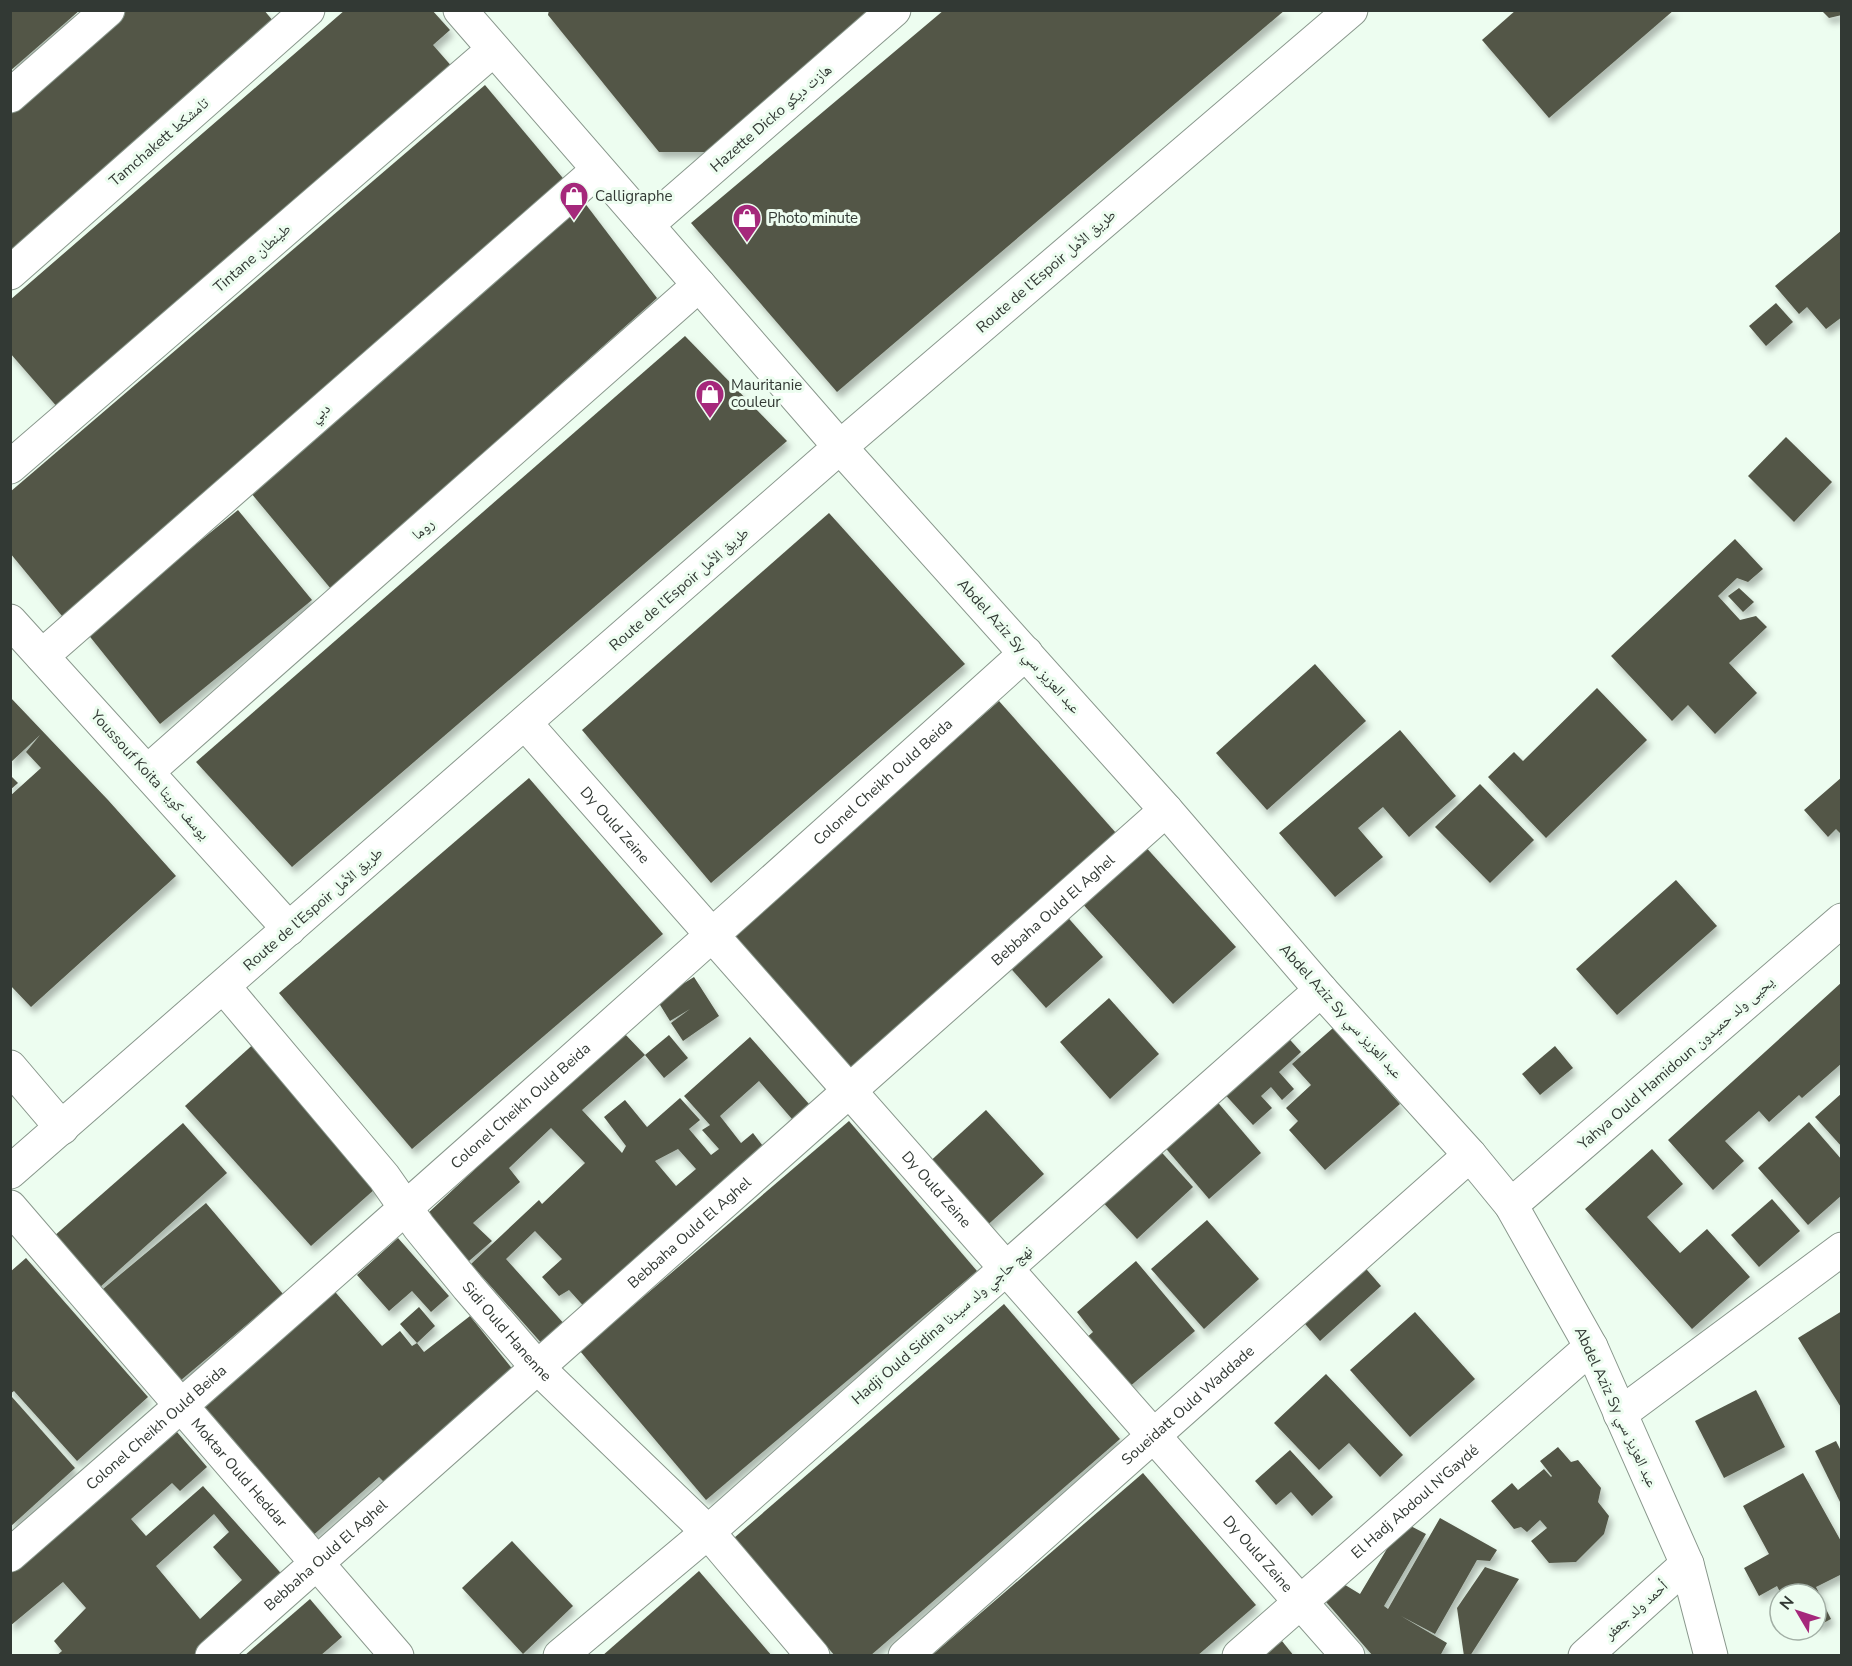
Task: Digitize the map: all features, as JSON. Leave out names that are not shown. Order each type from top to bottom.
[{"type":"street","points":[[10,96],[108,10]]},
{"type":"street","name":"Tamchakett تامشكط","points":[[10,273],[308,10]]},
{"type":"street","name":"Abdel Aziz Sy عبد العزيز سي","points":[[459,10],[840,447],[1166,810],[1321,990],[1470,1155],[1511,1205],[1591,1347],[1687,1564],[1711,1656]]},
{"type":"street","name":"Hazette Dicko هازت ديكو","points":[[646,225],[894,10]]},
{"type":"street","name":"Route de l’Espoir طريق الأمل","points":[[10,1172],[840,447],[1351,10]]},
{"type":"street","name":"Tintane طينطان","points":[[10,467],[493,50]]},
{"type":"street","name":"دبي","points":[[42,656],[598,170]]},
{"type":"street","name":"روما","points":[[147,772],[699,285]]},
{"type":"street","name":"Youssouf Koita يوسف كويتا","points":[[10,621],[290,929]]},
{"type":"street","name":"Colonel Cheikh Ould Beida","points":[[10,1555],[182,1406],[712,936],[1026,653]]},
{"type":"street","name":"Dy Ould Zeine","points":[[525,723],[1348,1656]]},
{"type":"street","name":"Bebbaha Ould El Aghel","points":[[212,1656],[1166,810]]},
{"type":"street","name":"Yahya Ould Hamidoun يحيى ولد حميدون","points":[[1511,1205],[1842,920]]},
{"type":"street","name":"Sidi Ould Hanenne","points":[[224,987],[384,1176],[419,1227],[537,1367],[708,1532],[813,1656]]},
{"type":"street","name":"Hadji Ould Sidina نهج حاجي ولد سيدنا","points":[[560,1656],[708,1532],[1321,990]]},
{"type":"street","points":[[10,1067],[62,1128]]},
{"type":"street","name":"Soueidatt Ould Waddade","points":[[905,1656],[1470,1155]]},
{"type":"street","name":"Moktar Ould Heddar","points":[[10,1207],[397,1656]]},
{"type":"street","points":[[1620,1414],[1842,1249]]},
{"type":"street","name":"El Hadj Abdoul N'Gaydé","points":[[1239,1656],[1591,1347]]},
{"type":"street","name":"أحمد ولد جعفر","points":[[1585,1656],[1687,1564]]},
{"type":"building","points":[[10,10],[80,10],[10,71]]},
{"type":"building","points":[[115,10],[264,10],[273,21],[10,254],[10,103]]},
{"type":"building","points":[[345,10],[432,10],[450,30],[433,45],[454,69],[59,409],[10,353],[10,300]]},
{"type":"building","points":[[549,10],[874,10],[723,152],[659,152],[548,15]]},
{"type":"building","points":[[944,10],[1285,10],[837,392],[691,223]]},
{"type":"building","points":[[1516,10],[1674,10],[1549,118],[1482,40]]},
{"type":"building","points":[[1821,10],[1842,10],[1842,15],[1829,18]]},
{"type":"building","points":[[485,85],[567,183],[62,616],[10,553],[10,492]]},
{"type":"building","points":[[584,202],[657,298],[331,589],[251,493]]},
{"type":"building","points":[[1842,230],[1842,317],[1826,329],[1807,307],[1799,314],[1775,286]]},
{"type":"building","points":[[1776,303],[1793,322],[1766,346],[1749,326]]},
{"type":"building","points":[[685,336],[787,441],[292,867],[196,762]]},
{"type":"building","points":[[1786,437],[1832,482],[1794,522],[1748,476]]},
{"type":"building","points":[[238,510],[312,600],[160,724],[87,633]]},
{"type":"building","points":[[829,513],[965,664],[711,883],[582,730]]},
{"type":"building","points":[[1735,539],[1763,569],[1748,582],[1737,578],[1718,596],[1740,620],[1756,616],[1767,627],[1729,663],[1757,693],[1715,734],[1688,705],[1672,721],[1611,656]]},
{"type":"building","points":[[1739,588],[1754,602],[1743,612],[1728,596]]},
{"type":"building","points":[[1315,664],[1366,721],[1267,810],[1216,753]]},
{"type":"building","points":[[1597,688],[1647,740],[1546,838],[1488,777],[1514,752],[1523,761]]},
{"type":"building","points":[[10,697],[108,800],[176,876],[31,1007],[10,985],[10,796],[41,768],[26,752],[40,735],[10,763]]},
{"type":"building","points":[[999,701],[1124,842],[851,1083],[727,941]]},
{"type":"building","points":[[1400,730],[1456,796],[1409,837],[1383,807],[1358,828],[1383,857],[1335,897],[1279,833]]},
{"type":"building","points":[[10,775],[18,783],[10,790]]},
{"type":"building","points":[[1842,777],[1842,835],[1836,829],[1828,837],[1804,810]]},
{"type":"building","points":[[529,778],[663,934],[412,1149],[279,993]]},
{"type":"building","points":[[1480,784],[1534,840],[1490,883],[1435,827]]},
{"type":"building","points":[[1143,844],[1236,947],[1173,1004],[1080,901]]},
{"type":"building","points":[[1676,880],[1717,926],[1617,1015],[1576,969]]},
{"type":"building","points":[[1063,912],[1103,957],[1046,1008],[1006,963]]},
{"type":"building","points":[[694,977],[719,1016],[683,1041],[671,1023],[690,1009],[670,1021],[657,1000]]},
{"type":"building","points":[[1842,982],[1842,1063],[1802,1098],[1799,1095],[1769,1122],[1759,1111],[1725,1141],[1744,1161],[1713,1190],[1668,1140]]},
{"type":"building","points":[[1109,998],[1159,1054],[1110,1099],[1060,1042]]},
{"type":"building","points":[[1333,1028],[1400,1104],[1325,1170],[1289,1130],[1298,1121],[1286,1108],[1311,1085],[1292,1064]]},
{"type":"building","points":[[1283,1032],[1301,1052],[1279,1072],[1294,1089],[1282,1100],[1271,1087],[1261,1096],[1272,1108],[1253,1125],[1220,1089]]},
{"type":"building","points":[[624,1033],[645,1055],[582,1110],[622,1153],[626,1146],[604,1117],[625,1100],[647,1127],[680,1098],[700,1120],[689,1129],[711,1155],[719,1149],[702,1130],[710,1125],[684,1096],[750,1037],[809,1104],[792,1119],[759,1081],[720,1116],[741,1143],[753,1133],[769,1154],[589,1312],[569,1290],[559,1296],[542,1277],[562,1259],[535,1231],[506,1259],[566,1326],[544,1346],[471,1264],[539,1200],[542,1204],[585,1163],[551,1128],[509,1168],[520,1182],[473,1223],[492,1241],[469,1261],[427,1214]],"holes":[[[678,1149],[696,1169],[676,1186],[655,1161]]]},
{"type":"building","points":[[669,1035],[688,1058],[664,1078],[645,1055]]},
{"type":"building","points":[[258,1040],[385,1180],[311,1246],[185,1106]]},
{"type":"building","points":[[1555,1046],[1573,1068],[1540,1095],[1522,1074]]},
{"type":"building","points":[[1842,1093],[1842,1147],[1815,1117]]},
{"type":"building","points":[[1214,1098],[1261,1153],[1209,1199],[1163,1145]]},
{"type":"building","points":[[986,1110],[1044,1174],[982,1230],[925,1166]]},
{"type":"building","points":[[849,1121],[977,1271],[706,1500],[580,1351]]},
{"type":"building","points":[[1809,1122],[1842,1160],[1842,1195],[1808,1225],[1758,1168]]},
{"type":"building","points":[[183,1123],[227,1173],[99,1288],[53,1237]]},
{"type":"building","points":[[1155,1145],[1193,1187],[1137,1239],[1098,1197]]},
{"type":"building","points":[[1652,1149],[1683,1184],[1647,1217],[1680,1253],[1707,1229],[1750,1277],[1692,1329],[1585,1209]]},
{"type":"building","points":[[1772,1199],[1800,1231],[1759,1267],[1731,1235]]},
{"type":"building","points":[[206,1203],[283,1294],[174,1386],[97,1294]]},
{"type":"building","points":[[1207,1220],[1259,1279],[1204,1329],[1151,1269]]},
{"type":"building","points":[[398,1238],[449,1296],[431,1312],[412,1291],[389,1311],[357,1275]]},
{"type":"building","points":[[26,1258],[148,1397],[77,1461],[14,1391],[10,1394],[10,1272]]},
{"type":"building","points":[[1136,1261],[1195,1331],[1128,1388],[1086,1338],[1093,1332],[1077,1312]]},
{"type":"building","points":[[1361,1263],[1381,1286],[1320,1341],[1299,1317]]},
{"type":"building","points":[[330,1286],[382,1346],[400,1331],[412,1346],[417,1343],[424,1352],[470,1316],[518,1376],[388,1486],[379,1477],[310,1538],[192,1404]]},
{"type":"building","points":[[1004,1304],[1120,1439],[870,1656],[835,1656],[734,1538]]},
{"type":"building","points":[[419,1307],[435,1326],[417,1343],[400,1324]]},
{"type":"building","points":[[1842,1311],[1842,1409],[1798,1338]]},
{"type":"building","points":[[1415,1312],[1475,1379],[1410,1437],[1350,1370]]},
{"type":"building","points":[[1326,1374],[1403,1455],[1380,1477],[1349,1443],[1319,1470],[1274,1423]]},
{"type":"building","points":[[1756,1390],[1785,1447],[1724,1478],[1695,1421]]},
{"type":"building","points":[[12,1397],[75,1468],[10,1527],[10,1399]]},
{"type":"building","points":[[171,1425],[207,1467],[180,1491],[172,1483],[131,1519],[146,1536],[203,1486],[287,1580],[195,1656],[56,1656],[62,1651],[54,1641],[86,1608],[63,1582],[10,1626],[10,1563]],"holes":[[[214,1514],[229,1532],[213,1547],[242,1580],[200,1619],[156,1566]]]},
{"type":"building","points":[[1836,1441],[1842,1453],[1842,1506],[1815,1451]]},
{"type":"building","points":[[1558,1447],[1571,1462],[1578,1460],[1601,1488],[1598,1502],[1609,1516],[1604,1534],[1576,1562],[1549,1563],[1531,1541],[1547,1528],[1540,1520],[1527,1532],[1521,1527],[1514,1529],[1491,1501],[1512,1483],[1518,1490],[1544,1469],[1551,1477],[1540,1461]]},
{"type":"building","points":[[1290,1450],[1333,1497],[1312,1516],[1291,1492],[1276,1505],[1255,1481]]},
{"type":"building","points":[[1143,1473],[1256,1605],[1197,1656],[931,1656]]},
{"type":"building","points":[[1803,1473],[1842,1543],[1842,1574],[1826,1582],[1768,1582],[1768,1591],[1759,1596],[1744,1568],[1769,1554],[1743,1506]]},
{"type":"building","points":[[1440,1518],[1497,1550],[1490,1561],[1477,1560],[1435,1634],[1401,1616],[1447,1643],[1440,1656],[1373,1656],[1320,1595],[1337,1580],[1360,1594],[1403,1522],[1426,1534],[1384,1606],[1388,1609]]},
{"type":"building","points":[[512,1541],[573,1606],[523,1654],[462,1588]]},
{"type":"building","points":[[1485,1567],[1519,1579],[1470,1656],[1464,1656],[1457,1608]]},
{"type":"building","points":[[699,1571],[772,1656],[602,1656]]},
{"type":"building","points":[[310,1599],[342,1637],[320,1656],[244,1656]]},
{"type":"building","points":[[1282,1641],[1294,1656],[1265,1656]]},
{"type":"place","name":"Calligraphe","points":[[574,222]]},
{"type":"place","name":"Photo minute","points":[[747,244]]},
{"type":"place","name":"Mauritanie couleur","points":[[710,420]]}]
